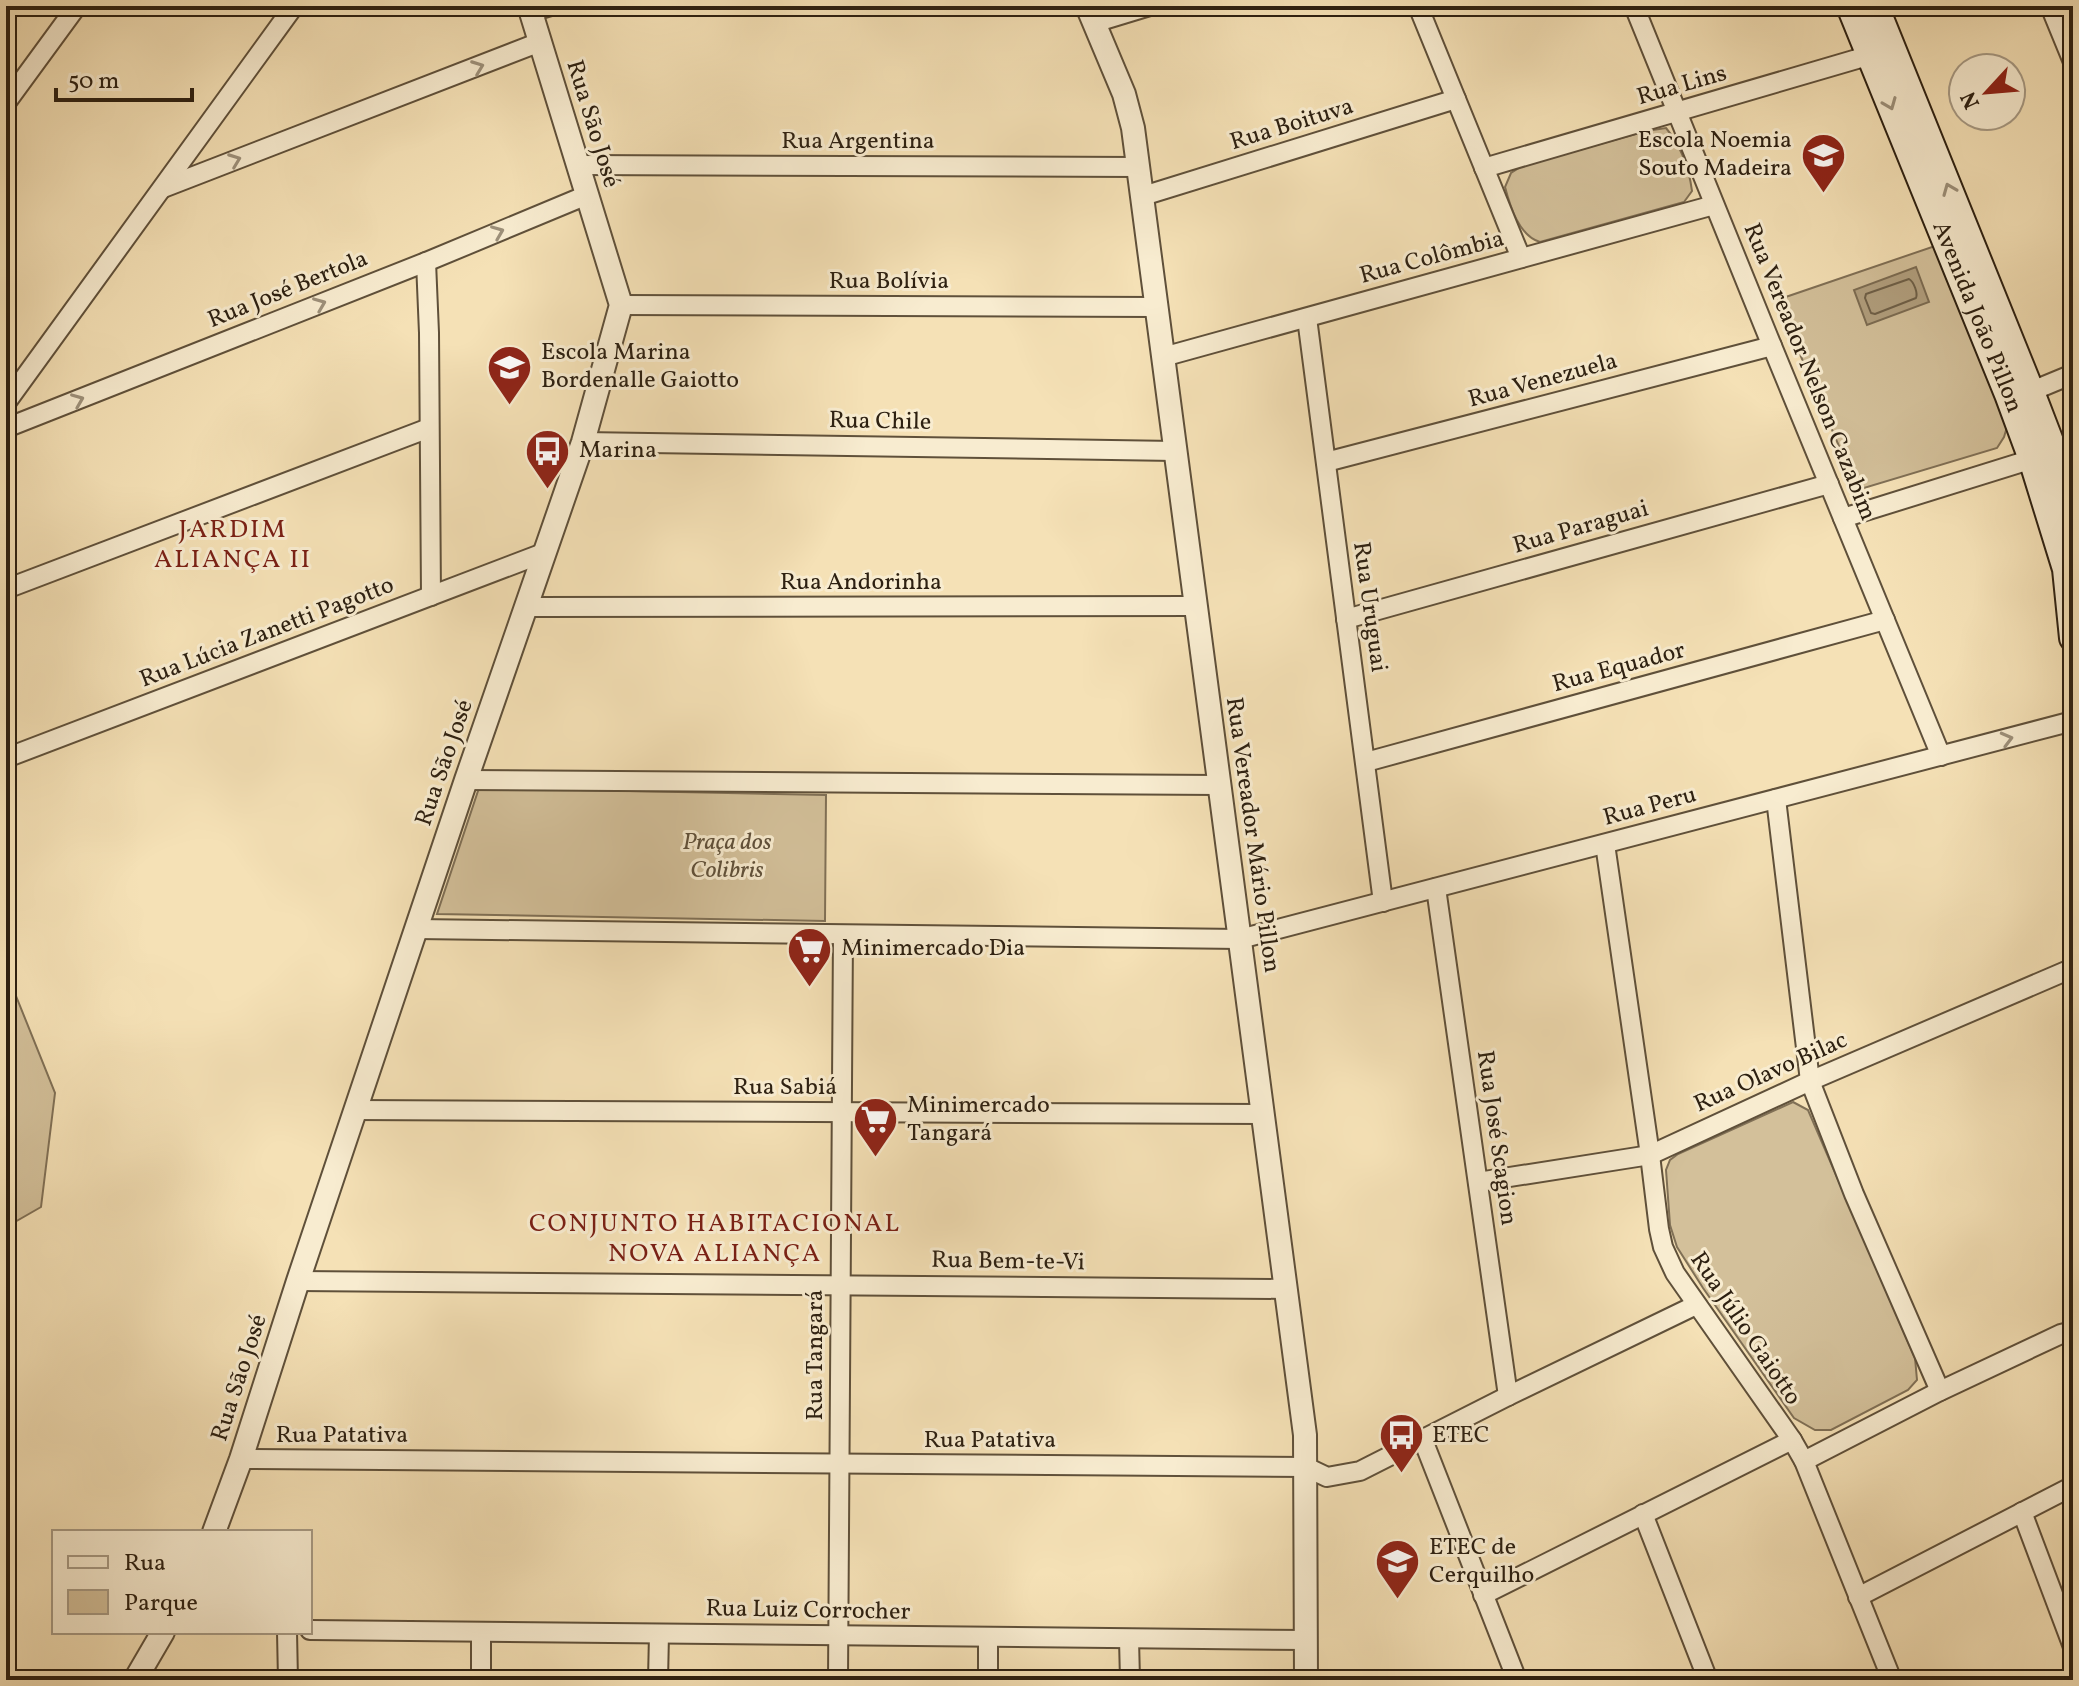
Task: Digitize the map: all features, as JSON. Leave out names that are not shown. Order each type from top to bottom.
[{"type":"main road","name":"Avenida João Pillon","points":[[1850,6],[1882,52],[2043,455],[2073,511]]},
{"type":"main road","name":"Avenida João Pillon","points":[[1875,6],[1882,52]]},
{"type":"main road","name":"Avenida João Pillon","points":[[2043,455],[2066,569],[2073,638]]},
{"type":"street","points":[[6,103],[77,6]]},
{"type":"street","points":[[33,418],[9,394],[294,6]]},
{"type":"street","points":[[1091,15],[1150,6]]},
{"type":"street","points":[[1418,6],[1521,258]]},
{"type":"street","name":"Rua Vereador Nelson Cazabim","points":[[1634,6],[1941,756]]},
{"type":"street","points":[[2050,6],[2073,62]]},
{"type":"street","name":"Rua São José","points":[[215,1530],[466,780],[583,442],[621,305],[540,42],[537,8]]},
{"type":"street","name":"Rua Vereador Mário Pillon","points":[[1091,15],[1124,94],[1133,128],[1305,1435],[1306,1680]]},
{"type":"street","points":[[163,188],[540,42]]},
{"type":"street","name":"Rua Lins","points":[[1484,168],[1882,52]]},
{"type":"street","name":"Rua Boituva","points":[[1143,196],[1456,99]]},
{"type":"street","name":"Rua Argentina","points":[[578,165],[1138,167]]},
{"type":"street","name":"Rua José Bertola","points":[[6,428],[587,195]]},
{"type":"street","name":"Rua Colômbia","points":[[1163,357],[1714,205]]},
{"type":"street","points":[[426,262],[431,596]]},
{"type":"street","name":"Rua Bolívia","points":[[621,305],[1156,307]]},
{"type":"street","name":"Rua Uruguai","points":[[1307,318],[1383,902]]},
{"type":"street","name":"Rua Venezuela","points":[[1326,462],[1772,346]]},
{"type":"street","points":[[2020,396],[2073,374]]},
{"type":"street","points":[[6,589],[429,428]]},
{"type":"street","name":"Rua Chile","points":[[583,442],[1175,451]]},
{"type":"street","points":[[1843,518],[2043,455]]},
{"type":"street","name":"Rua Paraguai","points":[[1346,619],[1829,484]]},
{"type":"street","name":"Rua Lúcia Zanetti Pagotto","points":[[6,758],[546,552]]},
{"type":"street","name":"Rua Andorinha","points":[[527,607],[1196,606]]},
{"type":"street","name":"Rua Equador","points":[[1366,762],[1885,620]]},
{"type":"street","name":"Rua Peru","points":[[1240,939],[2073,721]]},
{"type":"street","points":[[466,780],[1219,785]]},
{"type":"street","points":[[1776,799],[1810,1081],[1854,1194],[1940,1391]]},
{"type":"street","name":"Rua Júlio Gaiotto","points":[[1605,844],[1663,1247],[1675,1273],[1696,1305],[1804,1461],[1892,1680]]},
{"type":"street","name":"Rua José Scagion","points":[[1436,888],[1508,1396]]},
{"type":"street","points":[[417,929],[1240,939]]},
{"type":"street","name":"Rua Tangará","points":[[838,1680],[843,935]]},
{"type":"street","name":"Rua Olavo Bilac","points":[[1478,1182],[1650,1155],[1810,1081],[2073,968]]},
{"type":"street","name":"Rua Sabiá","points":[[355,1110],[1262,1114]]},
{"type":"street","name":"Rua Bem-te-Vi","points":[[298,1281],[1286,1289]]},
{"type":"street","name":"Rua Patativa","points":[[241,1459],[1306,1467],[1327,1477],[1360,1471],[1696,1305]]},
{"type":"street","points":[[1804,1461],[1940,1391],[2073,1331]]},
{"type":"street","points":[[1423,1440],[1517,1680]]},
{"type":"street","points":[[1483,1595],[1792,1440]]},
{"type":"street","points":[[1858,1597],[2073,1486]]},
{"type":"street","points":[[2022,1512],[2073,1647]]},
{"type":"street","points":[[1643,1514],[1708,1680]]},
{"type":"street","name":"Rua Luiz Corrocher","points":[[312,1630],[1306,1640]]},
{"type":"street","points":[[481,1632],[481,1680]]},
{"type":"street","points":[[135,1680],[162,1634]]},
{"type":"street","points":[[287,1634],[288,1680]]},
{"type":"street","points":[[658,1680],[659,1634]]},
{"type":"street","points":[[988,1637],[988,1680]]},
{"type":"street","points":[[1129,1639],[1130,1680]]},
{"type":"green space","points":[[1666,128],[1684,158],[1689,174],[1692,191],[1684,202],[1540,242],[1526,234],[1513,211],[1505,187],[1511,173],[1522,166]]},
{"type":"green space","points":[[1935,246],[2007,427],[1997,448],[1864,488],[1855,484],[1777,300]]},
{"type":"green space","name":"Praça dos Colibris","points":[[479,788],[826,795],[825,921],[437,914]]},
{"type":"green space","points":[[14,991],[55,1093],[41,1207],[6,1227],[6,994]]},
{"type":"green space","points":[[1793,1102],[1808,1110],[1915,1358],[1917,1380],[1908,1390],[1831,1430],[1815,1430],[1794,1418],[1703,1288],[1677,1247],[1670,1225],[1666,1170],[1670,1160]]},
{"type":"water","points":[[1916,267],[1929,302],[1867,325],[1854,290]]},
{"type":"place","name":"Escola Noemia Souto Madeira","points":[[1823,194]]},
{"type":"place","name":"Escola Marina Bordenalle Gaiotto","points":[[510,406]]},
{"type":"place","name":"Marina","points":[[548,490]]},
{"type":"place","name":"Minimercado Dia","points":[[810,988]]},
{"type":"place","name":"Minimercado Tangará","points":[[876,1159]]},
{"type":"place","name":"ETEC","points":[[1401,1475]]},
{"type":"place","name":"ETEC de Cerquilho","points":[[1398,1601]]},
{"type":"district","name":"JARDIM ALIANÇA II","points":[[233,545]]},
{"type":"district","name":"CONJUNTO HABITACIONAL NOVA ALIANÇA","points":[[715,1239]]}]
